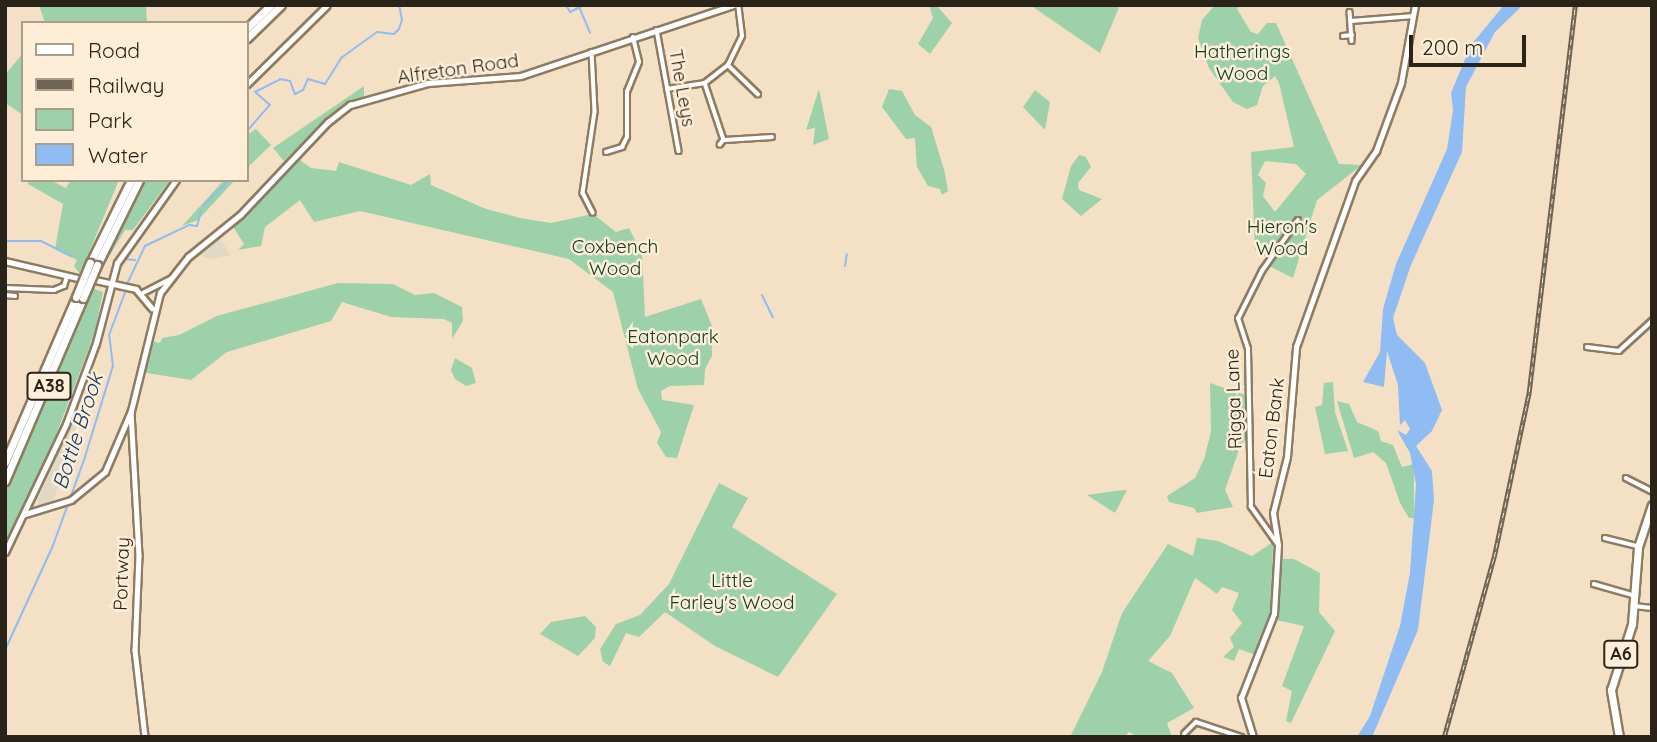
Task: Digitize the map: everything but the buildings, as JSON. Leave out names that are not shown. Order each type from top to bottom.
[{"type":"highway","points":[[248,27],[271,5]]},
{"type":"highway","points":[[248,37],[281,5]]},
{"type":"highway","name":"A38","points":[[6,477],[130,182]]},
{"type":"highway","name":"A38","points":[[94,264],[138,182]]},
{"type":"highway","name":"A38","points":[[5,461],[80,298]]},
{"type":"highway","name":"A6","points":[[1619,737],[1611,690],[1634,606],[1638,547],[1652,505]]},
{"type":"main road","points":[[248,83],[327,5]]},
{"type":"main road","points":[[5,551],[25,514],[83,379],[111,281],[124,250],[175,182]]},
{"type":"street","name":"Alfreton Road","points":[[25,514],[63,504],[95,484],[113,458],[131,411],[153,309],[170,279],[350,106],[428,83],[521,76],[733,5]]},
{"type":"street","points":[[667,89],[705,83],[727,65],[742,36],[738,5]]},
{"type":"street","name":"Eaton Bank","points":[[1253,737],[1241,696],[1272,625],[1278,545],[1274,509],[1287,457],[1296,347],[1357,176],[1379,145],[1407,64],[1415,5]]},
{"type":"street","points":[[1343,36],[1352,38],[1350,12]]},
{"type":"street","points":[[1351,21],[1414,16]]},
{"type":"street","name":"The Leys","points":[[657,30],[679,151]]},
{"type":"street","points":[[606,152],[626,141],[627,92],[639,62],[632,38]]},
{"type":"street","points":[[592,52],[595,112],[585,198],[593,213]]},
{"type":"street","points":[[727,65],[758,94]]},
{"type":"street","points":[[705,83],[724,140]]},
{"type":"street","points":[[720,145],[724,140],[769,136]]},
{"type":"street","name":"Rigga Lane","points":[[1278,545],[1251,507],[1248,349],[1238,319],[1262,271],[1298,220]]},
{"type":"street","points":[[5,261],[67,277],[111,281],[143,293],[153,309]]},
{"type":"street","points":[[5,288],[54,290],[65,285],[67,277]]},
{"type":"street","points":[[143,293],[170,279]]},
{"type":"street","points":[[5,295],[15,296]]},
{"type":"street","points":[[1587,347],[1619,351],[1652,321]]},
{"type":"street","name":"Portway","points":[[131,411],[139,556],[135,638],[145,737]]},
{"type":"street","points":[[1626,478],[1652,491]]},
{"type":"street","points":[[1605,538],[1638,547]]},
{"type":"street","points":[[1594,584],[1634,596]]},
{"type":"street","points":[[1634,606],[1652,608]]},
{"type":"street","points":[[1184,734],[1196,722],[1242,737]]},
{"type":"shaded area","points":[[217,235],[231,255],[212,259],[197,255]]},
{"type":"shaded area","points":[[82,396],[83,409],[62,477],[51,506],[42,508],[37,502]]},
{"type":"green space","points":[[39,5],[146,5],[147,21],[44,21]]},
{"type":"green space","points":[[929,5],[936,5],[952,23],[930,54],[918,44],[933,18]]},
{"type":"green space","points":[[1030,5],[1120,5],[1100,53]]},
{"type":"green space","points":[[1215,5],[1240,5],[1237,9],[1251,32],[1258,34],[1267,23],[1276,23],[1339,164],[1362,165],[1317,200],[1293,278],[1265,264],[1268,259],[1255,250],[1251,152],[1294,147],[1279,83],[1275,76],[1263,86],[1257,105],[1247,109],[1233,102],[1209,68],[1198,38],[1202,20]],"holes":[[[1265,161],[1296,164],[1306,174],[1275,212],[1263,196],[1266,183],[1258,175]]]},
{"type":"green space","points":[[21,55],[21,114],[5,103],[5,75]]},
{"type":"green space","points":[[364,86],[364,96],[327,119],[284,161],[273,148]]},
{"type":"green space","points":[[819,89],[829,139],[813,145],[815,128],[806,130]]},
{"type":"green space","points":[[889,89],[902,91],[915,115],[931,127],[948,191],[942,195],[940,189],[928,186],[917,167],[915,138],[906,139],[882,107]]},
{"type":"green space","points":[[1035,90],[1050,102],[1045,130],[1023,107]]},
{"type":"green space","points":[[256,129],[271,145],[248,167],[248,134]]},
{"type":"green space","points":[[1079,155],[1086,157],[1091,167],[1078,183],[1079,190],[1102,199],[1081,216],[1062,199],[1071,166]]},
{"type":"green space","name":"Coxbench Wood","points":[[297,158],[311,168],[336,171],[339,162],[411,185],[430,174],[431,185],[486,209],[520,218],[551,223],[593,214],[616,232],[629,228],[642,254],[645,317],[701,299],[712,326],[712,356],[705,369],[704,385],[670,386],[661,391],[662,400],[694,405],[677,458],[666,457],[657,443],[661,432],[638,389],[613,292],[569,259],[360,211],[314,222],[300,200],[265,227],[261,246],[238,250],[244,244],[232,225]]},
{"type":"green space","points":[[54,182],[66,188],[70,182],[118,182],[80,274],[74,266],[77,260],[55,249],[63,204],[28,184]]},
{"type":"green space","points":[[145,182],[169,182],[133,230],[125,230],[98,275]]},
{"type":"green space","points":[[222,182],[233,182],[198,220],[182,226]]},
{"type":"green space","points":[[338,283],[393,284],[415,295],[434,293],[462,307],[463,321],[452,339],[452,323],[444,319],[391,317],[342,302],[331,321],[227,352],[191,380],[141,372],[151,341],[160,343],[162,338],[179,335],[217,316]]},
{"type":"green space","points":[[92,288],[103,292],[95,332],[42,472],[5,544],[5,489]]},
{"type":"green space","points":[[455,358],[472,368],[476,383],[466,386],[455,379],[451,370]]},
{"type":"green space","points":[[1333,382],[1335,412],[1348,451],[1325,454],[1315,407],[1322,405],[1324,383]]},
{"type":"green space","points":[[1210,383],[1248,396],[1249,436],[1241,444],[1225,490],[1233,507],[1197,513],[1194,508],[1169,502],[1167,496],[1195,478],[1204,459],[1211,432]]},
{"type":"green space","points":[[1337,401],[1349,404],[1357,422],[1378,431],[1381,441],[1393,445],[1402,467],[1414,464],[1414,518],[1409,518],[1400,503],[1386,463],[1373,452],[1354,458]]},
{"type":"green space","name":"Little Farley's Wood","points":[[719,483],[748,498],[732,527],[837,594],[778,677],[715,646],[665,612],[639,637],[626,633],[610,666],[603,662],[600,649],[616,624],[640,615],[669,584]]},
{"type":"green space","points":[[1127,490],[1115,513],[1087,495],[1115,491]]},
{"type":"green space","points":[[1197,538],[1218,541],[1252,556],[1273,542],[1272,609],[1256,655],[1239,649],[1234,661],[1223,657],[1234,647],[1230,638],[1242,623],[1232,610],[1239,593],[1222,587],[1217,594],[1195,578],[1170,636],[1148,661],[1172,673],[1194,708],[1167,723],[1172,737],[1138,737],[1129,732],[1124,737],[1070,737],[1102,672],[1122,613],[1168,544],[1193,556]]},
{"type":"green space","points":[[1279,559],[1294,559],[1320,573],[1319,612],[1335,631],[1291,723],[1286,721],[1292,691],[1282,686],[1304,626],[1276,620]]},
{"type":"green space","points":[[585,616],[596,627],[595,638],[578,656],[540,634],[551,622]]},
{"type":"water","points":[[1504,5],[1523,5],[1495,32],[1466,87],[1462,152],[1411,265],[1393,318],[1397,335],[1425,363],[1442,410],[1432,431],[1416,446],[1432,471],[1434,500],[1418,630],[1372,737],[1357,737],[1370,716],[1400,626],[1410,573],[1416,484],[1410,453],[1397,430],[1406,435],[1410,429],[1405,420],[1400,425],[1398,385],[1387,351],[1384,387],[1363,382],[1380,352],[1383,309],[1396,264],[1447,149],[1453,110],[1451,93],[1471,45]]},
{"type":"waterway","name":"Bottle Brook","points":[[248,130],[270,105],[255,92],[280,79],[290,81],[295,94],[303,90],[308,79],[325,84],[341,58],[377,32],[394,34],[399,29],[402,20],[399,5]]},
{"type":"waterway","name":"Bottle Brook","points":[[444,5],[452,5]]},
{"type":"waterway","name":"Bottle Brook","points":[[566,5],[570,12],[584,5]]},
{"type":"waterway","points":[[580,9],[590,33]]},
{"type":"waterway","name":"Bottle Brook","points":[[203,206],[227,182]]},
{"type":"waterway","name":"Bottle Brook","points":[[127,284],[145,246],[189,225],[197,226],[201,212]]},
{"type":"waterway","points":[[5,241],[41,241],[71,256]]},
{"type":"waterway","points":[[845,266],[847,254]]},
{"type":"waterway","points":[[125,259],[135,260]]},
{"type":"waterway","name":"Bottle Brook","points":[[5,650],[52,548],[84,460],[113,366],[109,335],[126,290]]},
{"type":"waterway","points":[[762,295],[773,318]]},
{"type":"railway","points":[[1444,737],[1494,557],[1529,392],[1575,5]]},
{"type":"park label","name":"Hatherings Wood","points":[[1242,63]]},
{"type":"park label","name":"Hieron's Wood","points":[[1282,238]]},
{"type":"park label","name":"Eatonpark Wood","points":[[673,348]]}]
